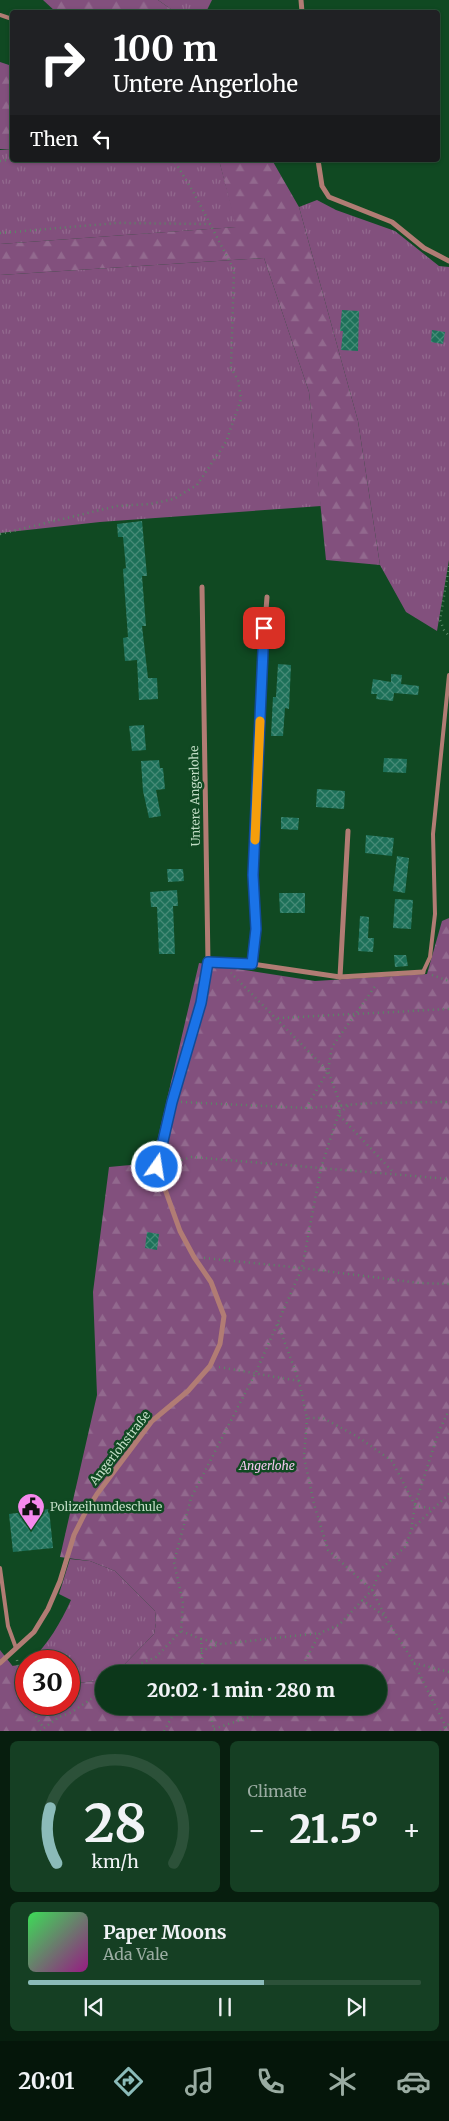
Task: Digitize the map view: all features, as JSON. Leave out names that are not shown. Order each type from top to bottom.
[{"type":"street","points":[[318,162],[322,186],[329,197],[392,222],[424,248],[449,261]]},
{"type":"street","name":"Untere Angerlohe","points":[[202,587],[208,962]]},
{"type":"street","points":[[252,964],[256,929],[254,866],[263,644],[267,597]]},
{"type":"street","points":[[340,977],[348,831]]},
{"type":"street","points":[[157,1167],[172,1102],[201,1003],[208,962],[252,964],[340,977],[423,972]]},
{"type":"street","name":"Angerlohstraße","points":[[0,1663],[34,1632],[48,1609],[60,1581],[74,1535],[97,1494],[152,1420],[188,1391],[210,1366],[220,1344],[224,1316],[211,1282],[194,1257],[180,1231],[157,1167]]},
{"type":"lane","points":[[423,972],[430,957],[435,914],[433,834],[449,675]]},
{"type":"lane","points":[[0,1568],[7,1618],[16,1648]]},
{"type":"path","points":[[0,534],[117,506],[150,504],[174,499],[197,485],[226,442],[240,399],[238,380],[232,368],[234,270],[175,162]]},
{"type":"path","points":[[0,233],[117,223],[210,224]]},
{"type":"path","points":[[449,566],[440,620],[449,636]]},
{"type":"path","points":[[137,1665],[156,1657],[181,1631],[183,1604],[174,1562],[191,1498],[256,1372],[302,1268],[321,1168],[341,1106],[328,1070],[221,963]]},
{"type":"path","points":[[423,972],[449,981]]},
{"type":"path","points":[[306,1108],[328,1070],[332,1046],[375,985],[395,973]]},
{"type":"path","points":[[278,1018],[449,1009]]},
{"type":"path","points":[[172,1102],[237,1103],[306,1108],[449,1102]]},
{"type":"path","points":[[338,1114],[349,1105]]},
{"type":"path","points":[[338,1114],[396,1174]]},
{"type":"path","points":[[157,1167],[192,1157],[449,1179]]},
{"type":"path","points":[[194,1257],[419,1283],[449,1284]]},
{"type":"path","points":[[278,1323],[299,1381],[307,1418],[304,1457],[314,1504],[328,1550],[372,1590],[448,1726],[448,1731]]},
{"type":"path","points":[[210,1366],[256,1372],[299,1381]]},
{"type":"path","points":[[201,1651],[222,1644],[320,1632],[339,1625],[372,1590],[381,1570],[406,1546],[411,1530],[414,1505],[439,1431],[449,1410]]},
{"type":"path","points":[[307,1418],[323,1418],[358,1437],[392,1461],[414,1505]]},
{"type":"path","points":[[411,1530],[449,1494]]},
{"type":"path","points":[[414,1505],[432,1509]]},
{"type":"path","points":[[362,1600],[385,1616]]},
{"type":"path","points":[[181,1631],[222,1644]]},
{"type":"path","points":[[303,1665],[320,1632]]},
{"type":"path","points":[[201,1638],[202,1665]]},
{"type":"path","points":[[414,1663],[449,1672]]},
{"type":"path","points":[[40,1731],[58,1717],[72,1712],[95,1696]]},
{"type":"path","points":[[35,1715],[43,1727]]},
{"type":"path","points":[[54,1715],[58,1717]]},
{"type":"path","points":[[164,1731],[173,1715]]},
{"type":"path","points":[[211,1715],[214,1730],[256,1715]]},
{"type":"path","points":[[440,1731],[448,1726]]},
{"type":"green space","points":[[43,0],[158,0],[172,10],[54,10]]},
{"type":"green space","points":[[158,0],[212,0],[207,10],[172,10]]},
{"type":"green space","points":[[0,62],[10,65],[10,149],[0,149]]},
{"type":"green space","points":[[10,149],[10,162],[220,162],[237,227],[0,244],[0,150]]},
{"type":"green space","points":[[220,162],[273,162],[299,207],[358,421],[380,565],[326,560],[309,392],[264,258],[0,275],[0,244],[236,227]]},
{"type":"green space","points":[[317,200],[336,210],[395,231],[439,266],[449,267],[449,560],[437,631],[406,612],[380,565],[358,421],[299,207]]},
{"type":"green space","points":[[264,258],[309,392],[321,506],[100,522],[0,533],[0,275]]},
{"type":"green space","name":"Angerlohe","points":[[449,918],[449,1731],[0,1731],[0,1650],[15,1669],[15,1715],[80,1715],[80,1683],[95,1681],[95,1715],[387,1715],[387,1665],[124,1665],[154,1634],[156,1623],[155,1611],[115,1571],[90,1561],[60,1557],[97,1395],[93,1292],[109,1167],[152,1163],[199,963],[315,981],[427,974],[442,921]]},
{"type":"green space","points":[[70,1559],[90,1561],[115,1571],[155,1611],[156,1623],[154,1634],[124,1665],[95,1665],[95,1681],[80,1683],[80,1650],[40,1650],[54,1632],[71,1600],[59,1594]]},
{"type":"building","points":[[342,310],[359,311],[358,351],[341,350],[343,331],[340,331]]},
{"type":"building","points":[[432,330],[445,332],[443,344],[431,342]]},
{"type":"building","points":[[142,521],[147,576],[142,576],[146,626],[142,626],[148,678],[157,678],[158,699],[139,700],[137,660],[125,661],[123,638],[128,637],[123,569],[126,568],[123,537],[118,537],[117,524]]},
{"type":"building","points":[[278,664],[291,665],[289,709],[285,708],[283,736],[271,736],[273,697],[276,697]]},
{"type":"building","points":[[391,674],[402,675],[401,684],[419,686],[418,695],[394,693],[393,701],[376,699],[377,694],[371,694],[373,679],[391,682]]},
{"type":"building","points":[[144,725],[146,750],[132,751],[129,726]]},
{"type":"building","points":[[384,758],[407,759],[406,773],[383,772]]},
{"type":"building","points":[[159,760],[160,768],[163,768],[165,789],[156,790],[161,816],[149,818],[143,791],[141,761]]},
{"type":"building","points":[[317,789],[345,791],[344,809],[316,807]]},
{"type":"building","points":[[281,817],[299,818],[298,830],[281,829]]},
{"type":"building","points":[[366,835],[394,838],[392,856],[365,853]]},
{"type":"building","points":[[397,856],[409,858],[405,893],[393,891]]},
{"type":"building","points":[[167,869],[183,869],[184,881],[168,882]]},
{"type":"building","points":[[177,890],[178,906],[173,906],[175,954],[159,954],[157,907],[151,907],[150,892]]},
{"type":"building","points":[[279,893],[305,893],[305,913],[280,913]]},
{"type":"building","points":[[395,899],[413,900],[411,929],[393,928]]},
{"type":"building","points":[[360,916],[369,917],[368,938],[374,938],[373,952],[358,951]]},
{"type":"building","points":[[394,955],[406,955],[408,966],[395,967]]},
{"type":"building","points":[[147,1232],[159,1234],[157,1250],[145,1248]]},
{"type":"building","name":"Polizeihundeschule","points":[[49,1509],[53,1548],[13,1552],[9,1514]]},
{"type":"slow traffic","points":[[255,840],[260,721]]},
{"type":"place","name":"Polizeihundeschule","points":[[31,1531]]},
{"type":"route","points":[[157,1167],[172,1102],[201,1003],[208,962],[252,964],[256,929],[253,875],[264,628]]}]
